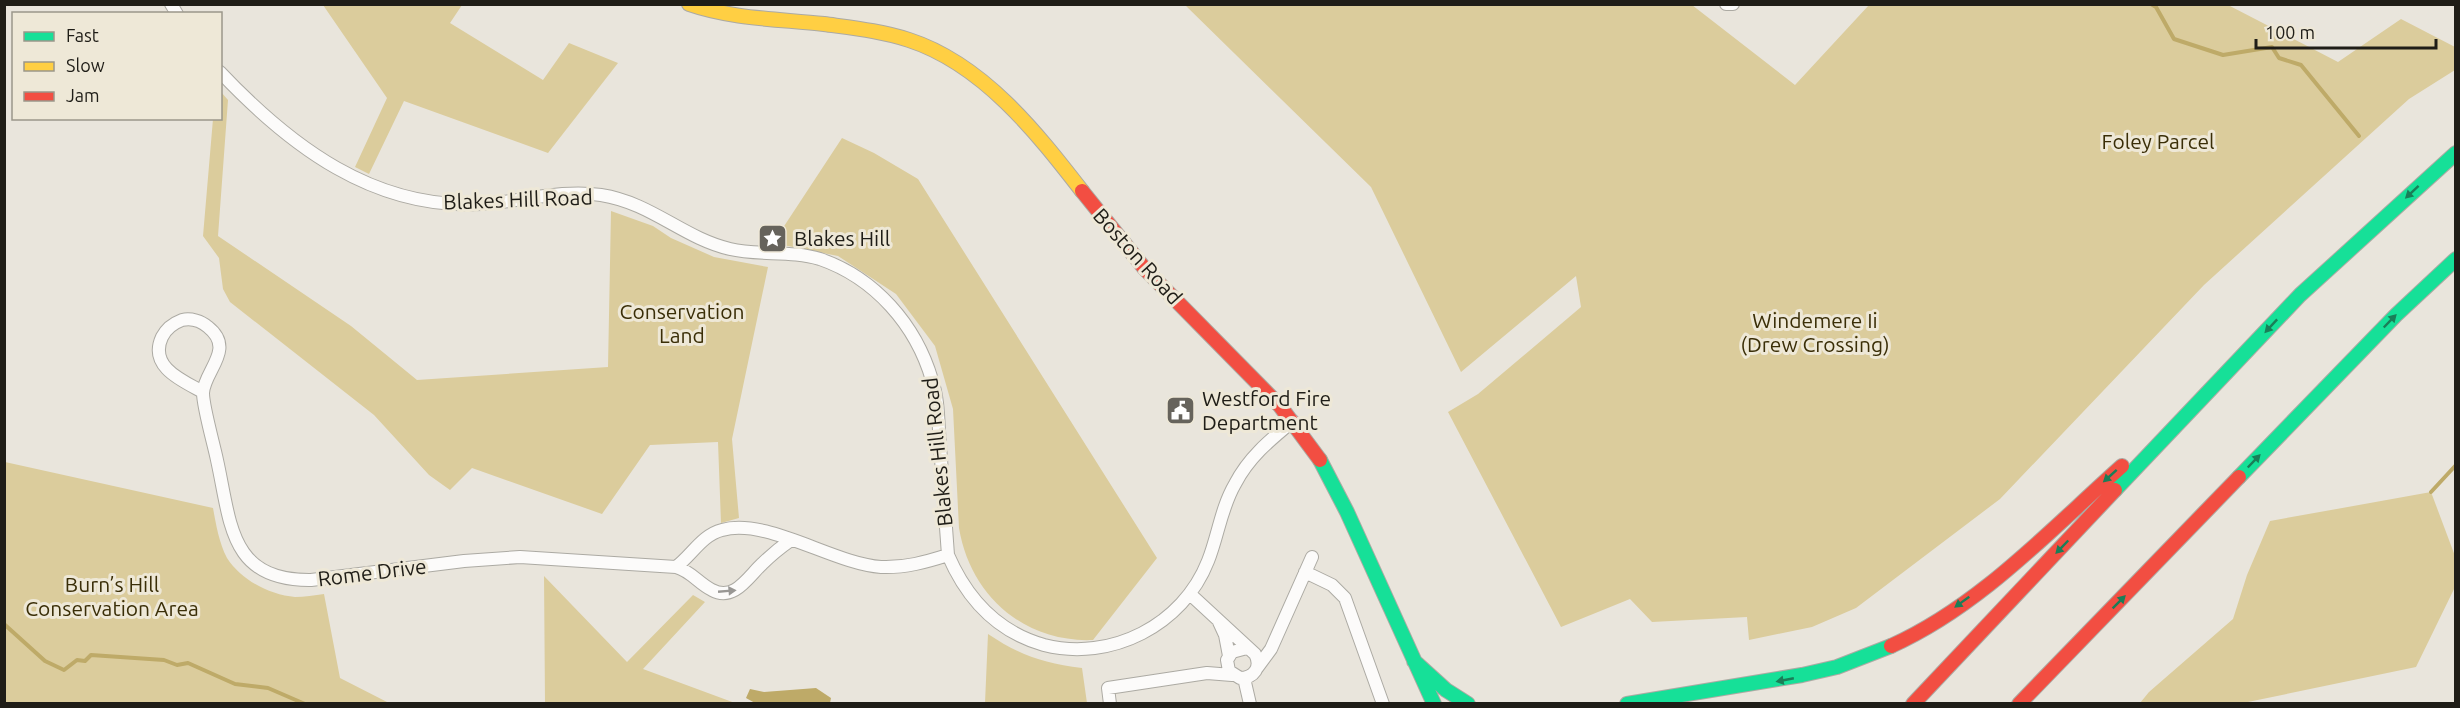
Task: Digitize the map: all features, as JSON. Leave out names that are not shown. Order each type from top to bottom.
[{"type":"main road","name":"Boston Road","points":[[689,4],[733,14],[893,35],[927,47],[966,69],[1025,122],[1146,270],[1252,375],[1293,421],[1332,480],[1434,704]]},
{"type":"main road","points":[[1913,704],[2300,295],[2456,153]]},
{"type":"main road","points":[[2019,704],[2388,323],[2456,259]]},
{"type":"main road","points":[[1627,704],[1713,689],[1782,681],[1823,672],[1857,661],[1910,635],[1940,618],[1999,576],[2113,473],[2219,383]]},
{"type":"main road","points":[[2045,698],[2101,620]]},
{"type":"main road","points":[[1414,661],[1437,684],[1468,704]]},
{"type":"street","points":[[1726,4],[1733,4]]},
{"type":"street","name":"Blakes Hill Road","points":[[222,74],[264,116],[304,148],[356,180],[394,194],[458,204],[502,202],[553,194],[600,195],[650,210],[712,243],[746,252],[797,254],[817,259],[858,279],[886,301],[912,333],[921,348],[933,382],[938,415],[948,555],[965,588],[975,601],[998,623],[1027,639],[1053,647],[1097,648],[1138,636],[1164,620],[1190,594],[1208,560],[1228,498],[1242,471],[1263,445],[1293,421]]},
{"type":"street","points":[[182,321],[199,321],[208,326],[218,340],[218,358],[203,392],[172,374],[160,359],[161,340],[165,331],[182,321]]},
{"type":"street","name":"Rome Drive","points":[[203,392],[234,538],[248,560],[271,576],[311,580],[464,561],[520,557],[676,567],[695,575],[710,589],[728,592],[737,590],[768,558],[791,540]]},
{"type":"street","points":[[676,567],[709,536],[722,530],[735,528],[791,540],[880,567],[912,566],[948,555]]},
{"type":"street","points":[[1110,704],[1108,688],[1207,673],[1252,675],[1267,657],[1312,557]]},
{"type":"street","points":[[1305,572],[1332,585],[1346,598],[1383,704]]},
{"type":"street","points":[[1190,594],[1249,649],[1257,658],[1257,668]]},
{"type":"street","points":[[1219,621],[1225,635],[1229,670],[1238,676],[1250,704]]},
{"type":"street","points":[[1207,673],[1237,649],[1249,649],[1269,641],[1278,631]]},
{"type":"green space","points":[[323,5],[462,5],[450,23],[543,80],[569,43],[618,63],[548,153],[404,101],[369,174],[355,167],[387,98]]},
{"type":"green space","name":"Windemere Ii (Drew Crossing)","points":[[1185,5],[1692,5],[1795,85],[1869,5],[2228,5],[2338,62],[2401,19],[2455,47],[2455,70],[2409,99],[2204,285],[2000,499],[1856,608],[1812,627],[1749,640],[1747,617],[1652,622],[1630,599],[1561,627],[1448,412],[1478,394],[1581,307],[1576,276],[1461,372],[1371,187]]},
{"type":"green space","name":"Conservation Land","points":[[222,93],[228,100],[218,236],[351,326],[417,380],[608,367],[611,211],[653,226],[671,238],[714,257],[768,267],[732,439],[739,518],[721,523],[718,442],[650,445],[602,514],[472,468],[450,490],[429,475],[374,415],[230,302],[223,289],[219,258],[203,236],[213,120],[222,120]]},
{"type":"green space","name":"Conservation Land","points":[[842,138],[874,153],[918,179],[1157,558],[1093,640],[1068,639],[1044,633],[1023,624],[988,594],[975,574],[965,552],[959,528],[953,409],[935,346],[896,294],[838,256],[773,243]]},
{"type":"green space","name":"Burn’s Hill Conservation Area","points":[[5,462],[213,508],[224,552],[240,573],[266,590],[285,596],[324,594],[340,678],[389,703],[5,703]]},
{"type":"green space","points":[[2431,492],[2455,556],[2455,587],[2416,667],[2243,703],[2140,703],[2149,692],[2233,619],[2247,575],[2270,521]]},
{"type":"green space","points":[[544,576],[627,662],[693,595],[705,602],[643,669],[735,703],[545,703]]},
{"type":"green space","points":[[988,634],[1011,648],[1033,657],[1082,668],[1087,703],[985,703]]},
{"type":"shaded area","points":[[816,688],[831,698],[830,703],[755,703],[746,698],[750,689],[764,692]]},
{"type":"waterway","points":[[2151,4],[2156,7],[2174,39],[2223,55],[2272,47],[2279,58],[2301,65],[2359,136]]},
{"type":"waterway","points":[[2431,492],[2456,465]]},
{"type":"waterway","points":[[4,624],[45,661],[64,670],[77,660],[85,661],[91,655],[164,660],[177,665],[188,663],[235,684],[268,688],[305,704]]},
{"type":"traffic: fast","points":[[2115,490],[2300,295],[2456,153]]},
{"type":"traffic: fast","points":[[2239,477],[2396,315],[2456,259]]},
{"type":"traffic: fast","points":[[1320,460],[1347,512],[1434,704]]},
{"type":"traffic: fast","points":[[1627,704],[1802,675],[1837,667],[1891,646]]},
{"type":"traffic: fast","points":[[1414,661],[1446,690],[1468,704]]},
{"type":"traffic: slow","points":[[689,4],[739,16],[878,32],[909,40],[936,51],[984,83],[1006,103],[1027,124],[1082,191]]},
{"type":"traffic: jam","points":[[1082,191],[1145,269],[1280,406],[1320,460]]},
{"type":"traffic: jam","points":[[1891,646],[1955,610],[1984,588],[2041,541],[2122,466]]},
{"type":"traffic: jam","points":[[2019,704],[2239,477]]},
{"type":"traffic: jam","points":[[1913,704],[2115,490]]},
{"type":"place","name":"Blakes Hill","points":[[773,238]]},
{"type":"place","name":"Westford Fire Department","points":[[1181,410]]},
{"type":"park label","name":"Foley Parcel","points":[[2158,141]]}]
